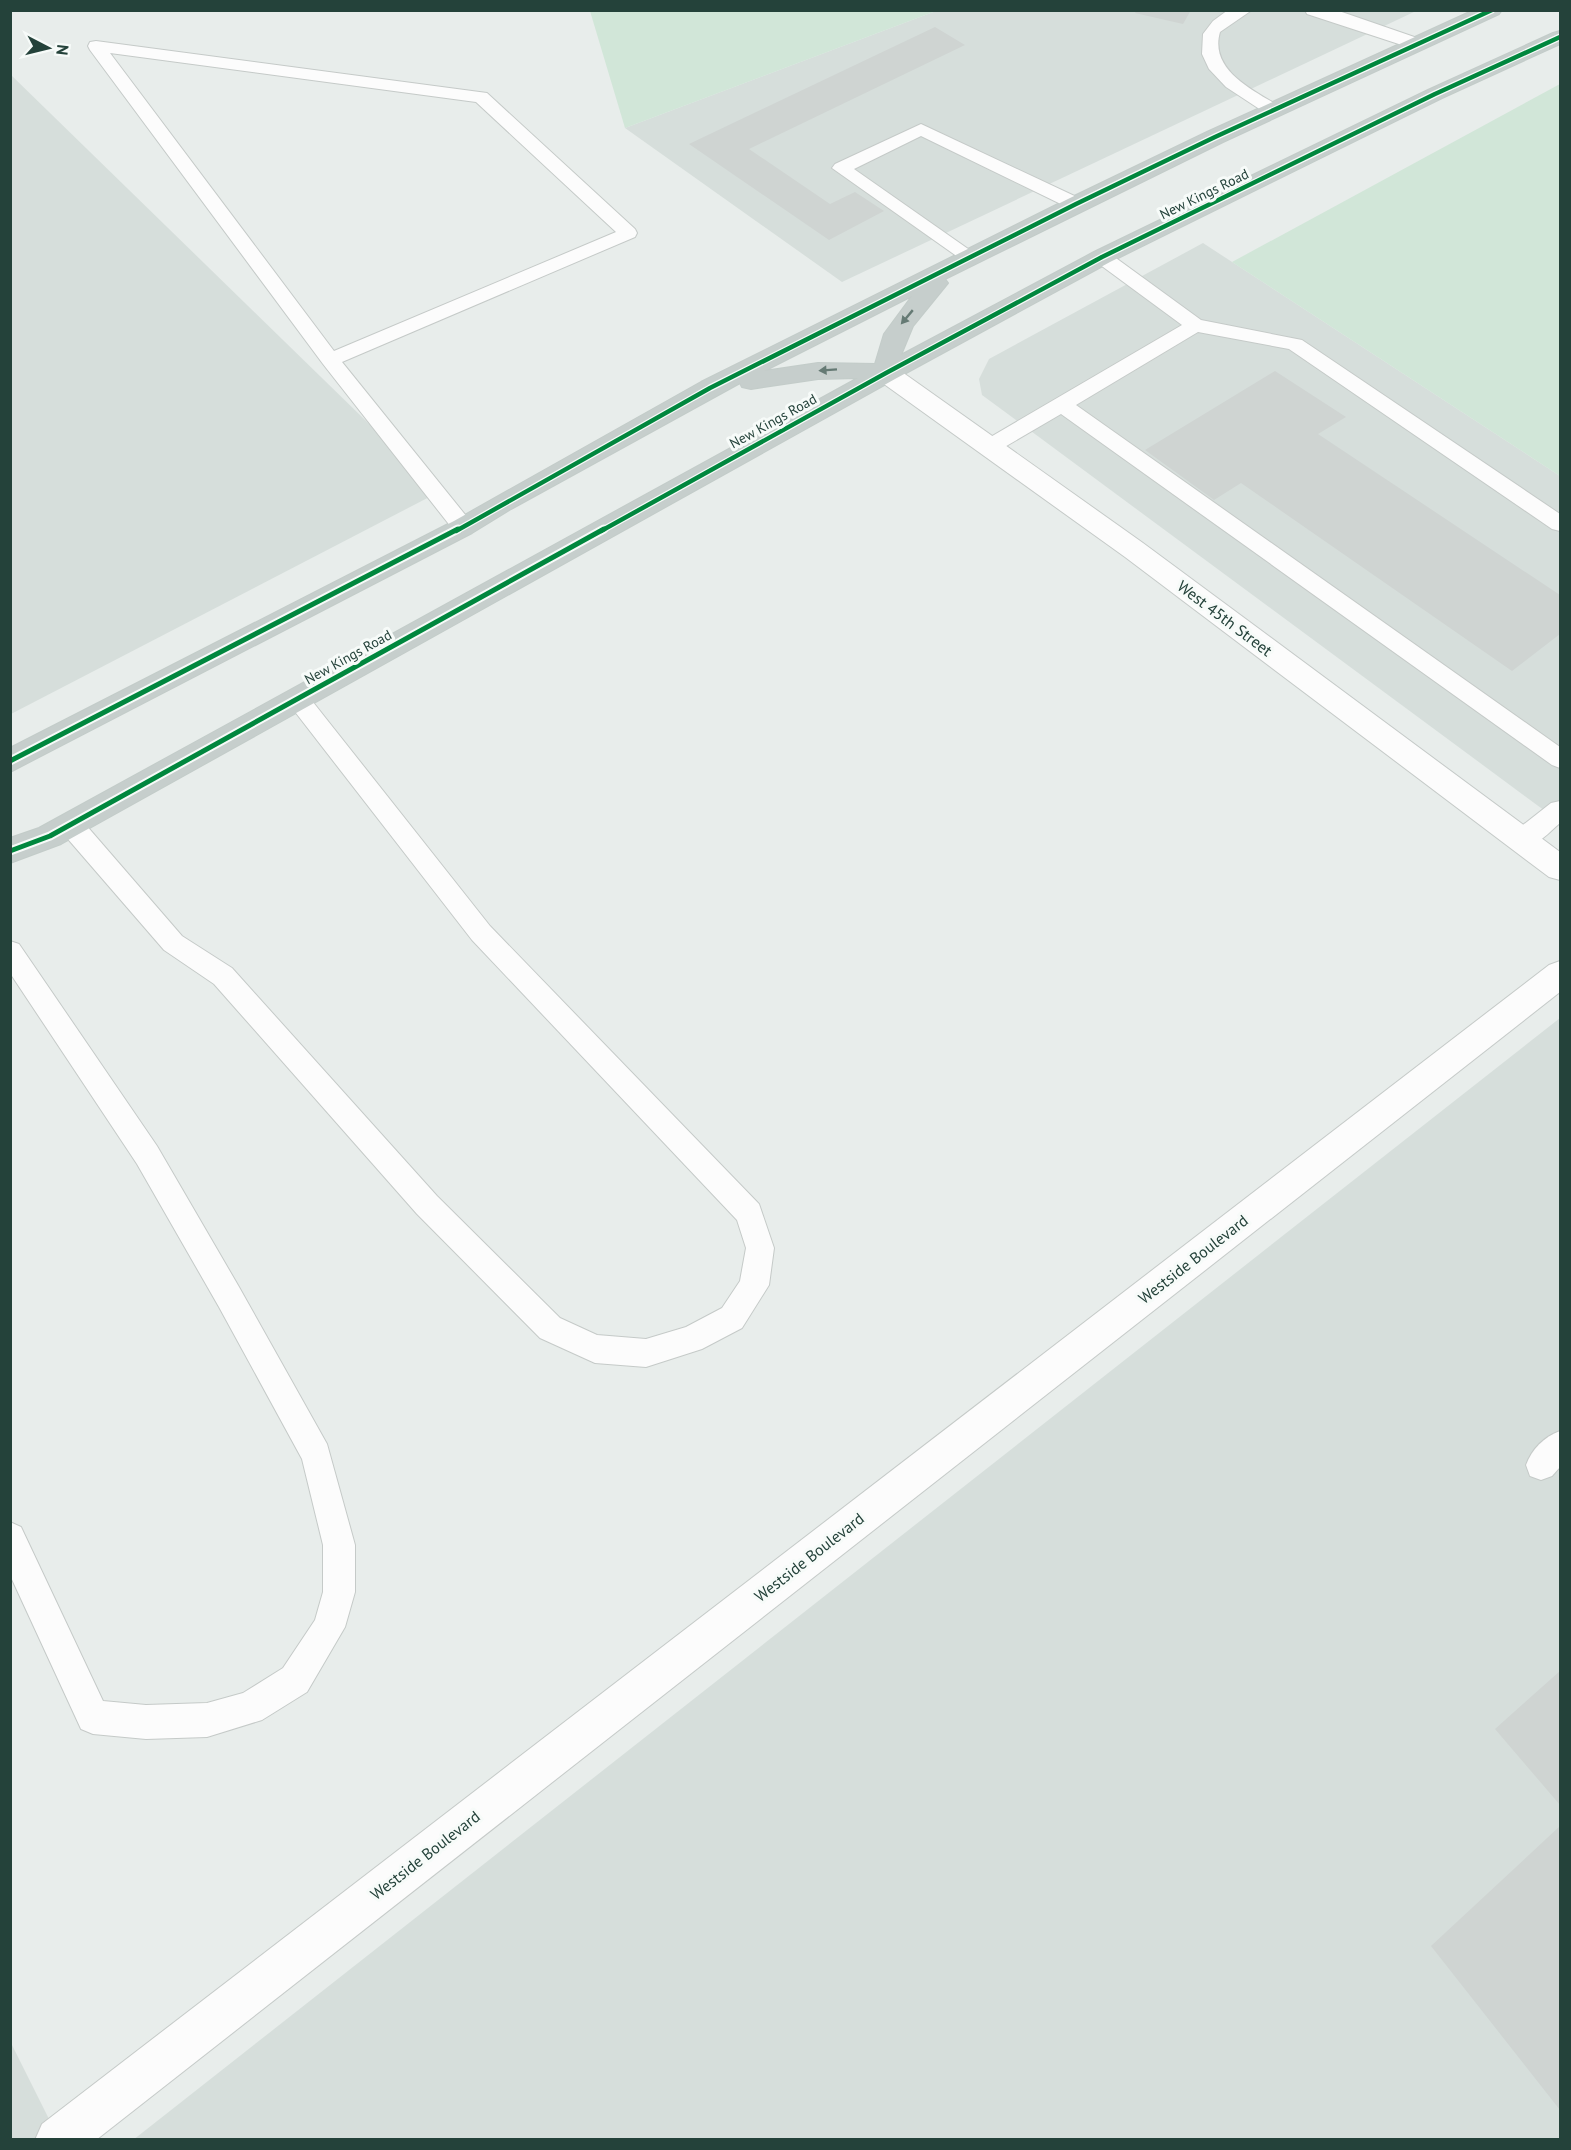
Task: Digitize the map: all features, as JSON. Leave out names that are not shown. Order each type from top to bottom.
[{"type":"highway","points":[[10,761],[463,527],[710,388],[945,273],[1076,204],[1492,10]]},
{"type":"highway","name":"New Kings Road","points":[[10,851],[50,836],[886,372],[1102,257],[1435,94],[1560,37]]},
{"type":"highway","points":[[710,388],[793,372],[851,368],[886,372],[888,350],[899,327],[945,273]]},
{"type":"street","name":"West 45th Street","points":[[886,372],[1143,557],[1560,868]]},
{"type":"street","name":"Westside Boulevard","points":[[58,2139],[1560,974]]},
{"type":"lane","points":[[1244,10],[1224,19],[1212,31],[1209,45],[1211,60],[1224,75],[1274,110]]},
{"type":"lane","points":[[1313,10],[1417,44]]},
{"type":"lane","points":[[330,360],[628,233],[481,97],[96,46],[330,360],[463,527]]},
{"type":"lane","points":[[972,258],[841,168],[921,129],[1076,204]]},
{"type":"lane","points":[[1102,257],[1195,325],[1295,344],[1560,524]]},
{"type":"lane","points":[[989,447],[1195,325]]},
{"type":"lane","points":[[1061,404],[1560,759]]},
{"type":"lane","points":[[70,824],[173,943],[223,976],[428,1205],[550,1328],[595,1348],[646,1353],[692,1339],[732,1318],[754,1285],[760,1248],[748,1213],[481,933],[297,698]]},
{"type":"lane","points":[[1523,839],[1560,810]]},
{"type":"lane","points":[[10,951],[147,1155],[316,1455],[339,1545],[339,1592],[328,1627],[295,1680],[250,1708],[207,1720],[146,1722],[93,1716],[10,1538]]},
{"type":"shaded area","points":[[936,11],[1416,11],[842,282],[625,128]]},
{"type":"shaded area","points":[[10,74],[439,492],[11,714],[10,714]]},
{"type":"shaded area","points":[[1203,243],[1560,476],[1560,822],[982,395],[979,379],[989,359]]},
{"type":"shaded area","points":[[1560,1018],[1560,2139],[133,2140],[1126,1359]]},
{"type":"shaded area","points":[[11,2043],[59,2139],[11,2139]]},
{"type":"green space","points":[[590,10],[936,11],[625,128]]},
{"type":"green space","points":[[1560,84],[1560,476],[1232,262]]},
{"type":"building","points":[[1137,10],[1191,10],[1183,24],[1135,13]]},
{"type":"building","points":[[935,27],[965,45],[749,149],[830,204],[855,192],[884,211],[829,240],[689,144]]},
{"type":"building","points":[[1275,371],[1346,417],[1318,434],[1560,595],[1560,634],[1512,671],[1241,483],[1214,500],[1145,450]]},
{"type":"building","points":[[1560,1671],[1560,1805],[1495,1729]]},
{"type":"building","points":[[1560,1826],[1560,2110],[1431,1946]]},
{"type":"cycle path","points":[[10,761],[463,527],[710,388],[1076,204],[1215,137],[1492,10]]},
{"type":"cycle path","points":[[10,851],[50,836],[886,373],[1102,257],[1435,94],[1560,37]]}]
